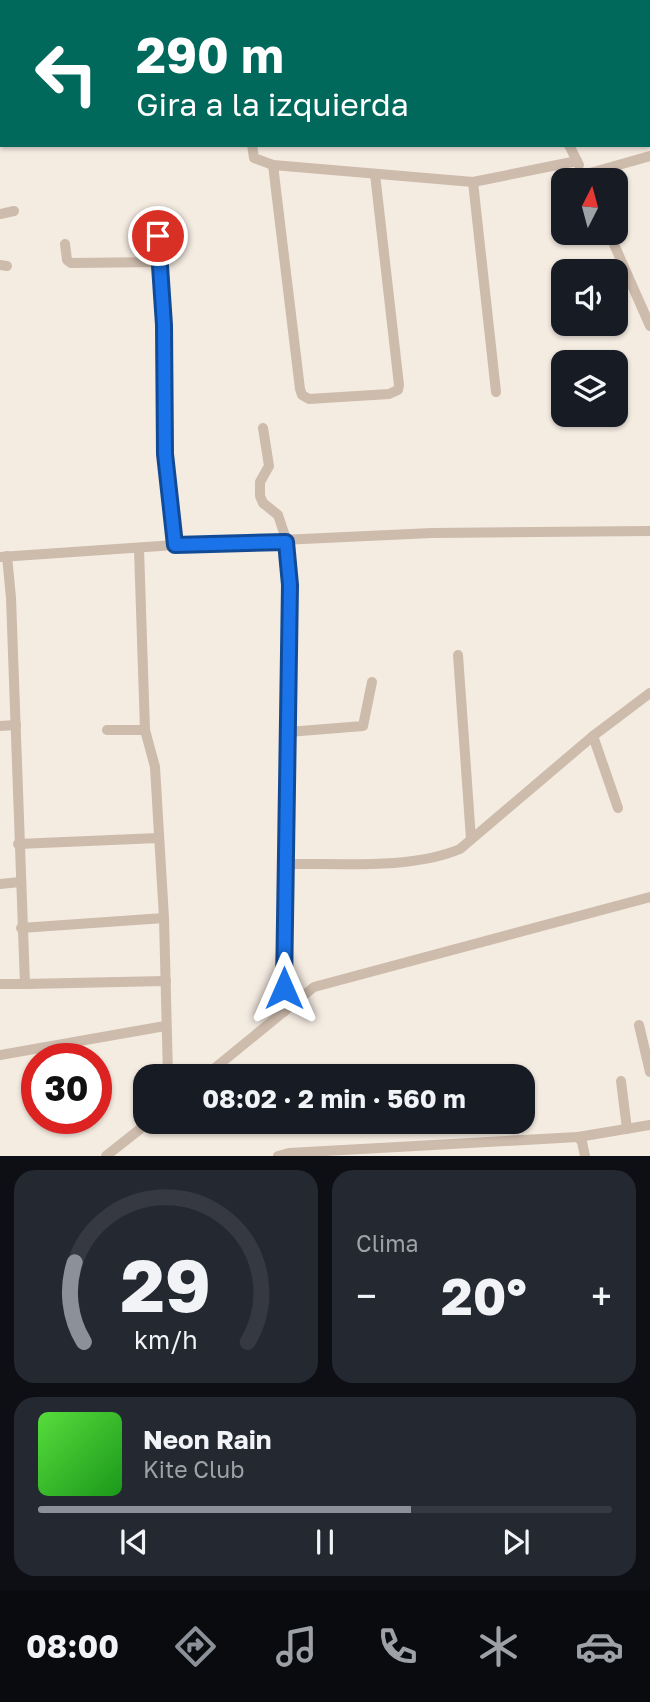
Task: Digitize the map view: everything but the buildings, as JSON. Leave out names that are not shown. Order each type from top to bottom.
[{"type":"street","points":[[252,147],[254,158],[273,165],[473,182],[577,161]]},
{"type":"street","points":[[570,147],[580,168]]},
{"type":"street","points":[[614,168],[650,156]]},
{"type":"street","points":[[273,165],[300,389],[302,395],[309,399],[389,394],[398,390],[400,385],[375,174]]},
{"type":"street","points":[[473,182],[496,392]]},
{"type":"street","points":[[0,214],[14,211]]},
{"type":"street","points":[[158,236],[164,325],[165,454],[175,545]]},
{"type":"street","points":[[65,244],[67,260],[71,263],[160,262]]},
{"type":"street","points":[[614,245],[650,326]]},
{"type":"street","points":[[263,428],[269,466],[260,482],[260,496],[263,503],[278,514],[286,542],[290,585],[284,1013]]},
{"type":"street","points":[[25,984],[18,844],[16,725],[4,557],[175,545],[286,542],[432,533],[650,531]]},
{"type":"street","points":[[139,549],[145,730],[155,767],[164,918],[167,1064]]},
{"type":"street","points":[[458,656],[471,839]]},
{"type":"street","points":[[288,732],[363,726],[372,682]]},
{"type":"street","points":[[284,864],[440,858],[460,849],[593,736],[650,693]]},
{"type":"street","points":[[0,726],[16,725]]},
{"type":"street","points":[[107,730],[145,730]]},
{"type":"street","points":[[593,736],[618,808]]},
{"type":"street","points":[[18,844],[158,838]]},
{"type":"street","points":[[0,884],[20,882]]},
{"type":"street","points":[[220,1064],[314,987],[650,897]]},
{"type":"street","points":[[21,928],[164,918]]},
{"type":"street","points":[[0,984],[166,981]]},
{"type":"street","points":[[639,1025],[650,1072]]},
{"type":"street","points":[[0,1055],[165,1027]]},
{"type":"street","points":[[621,1082],[627,1129]]},
{"type":"street","points":[[278,1156],[316,1151],[578,1137],[650,1125]]},
{"type":"street","points":[[106,1156],[134,1134]]},
{"type":"street","points":[[578,1137],[585,1156]]},
{"type":"route","points":[[158,236],[164,325],[165,454],[175,545],[286,542],[290,585],[284,838],[284,988]]}]
